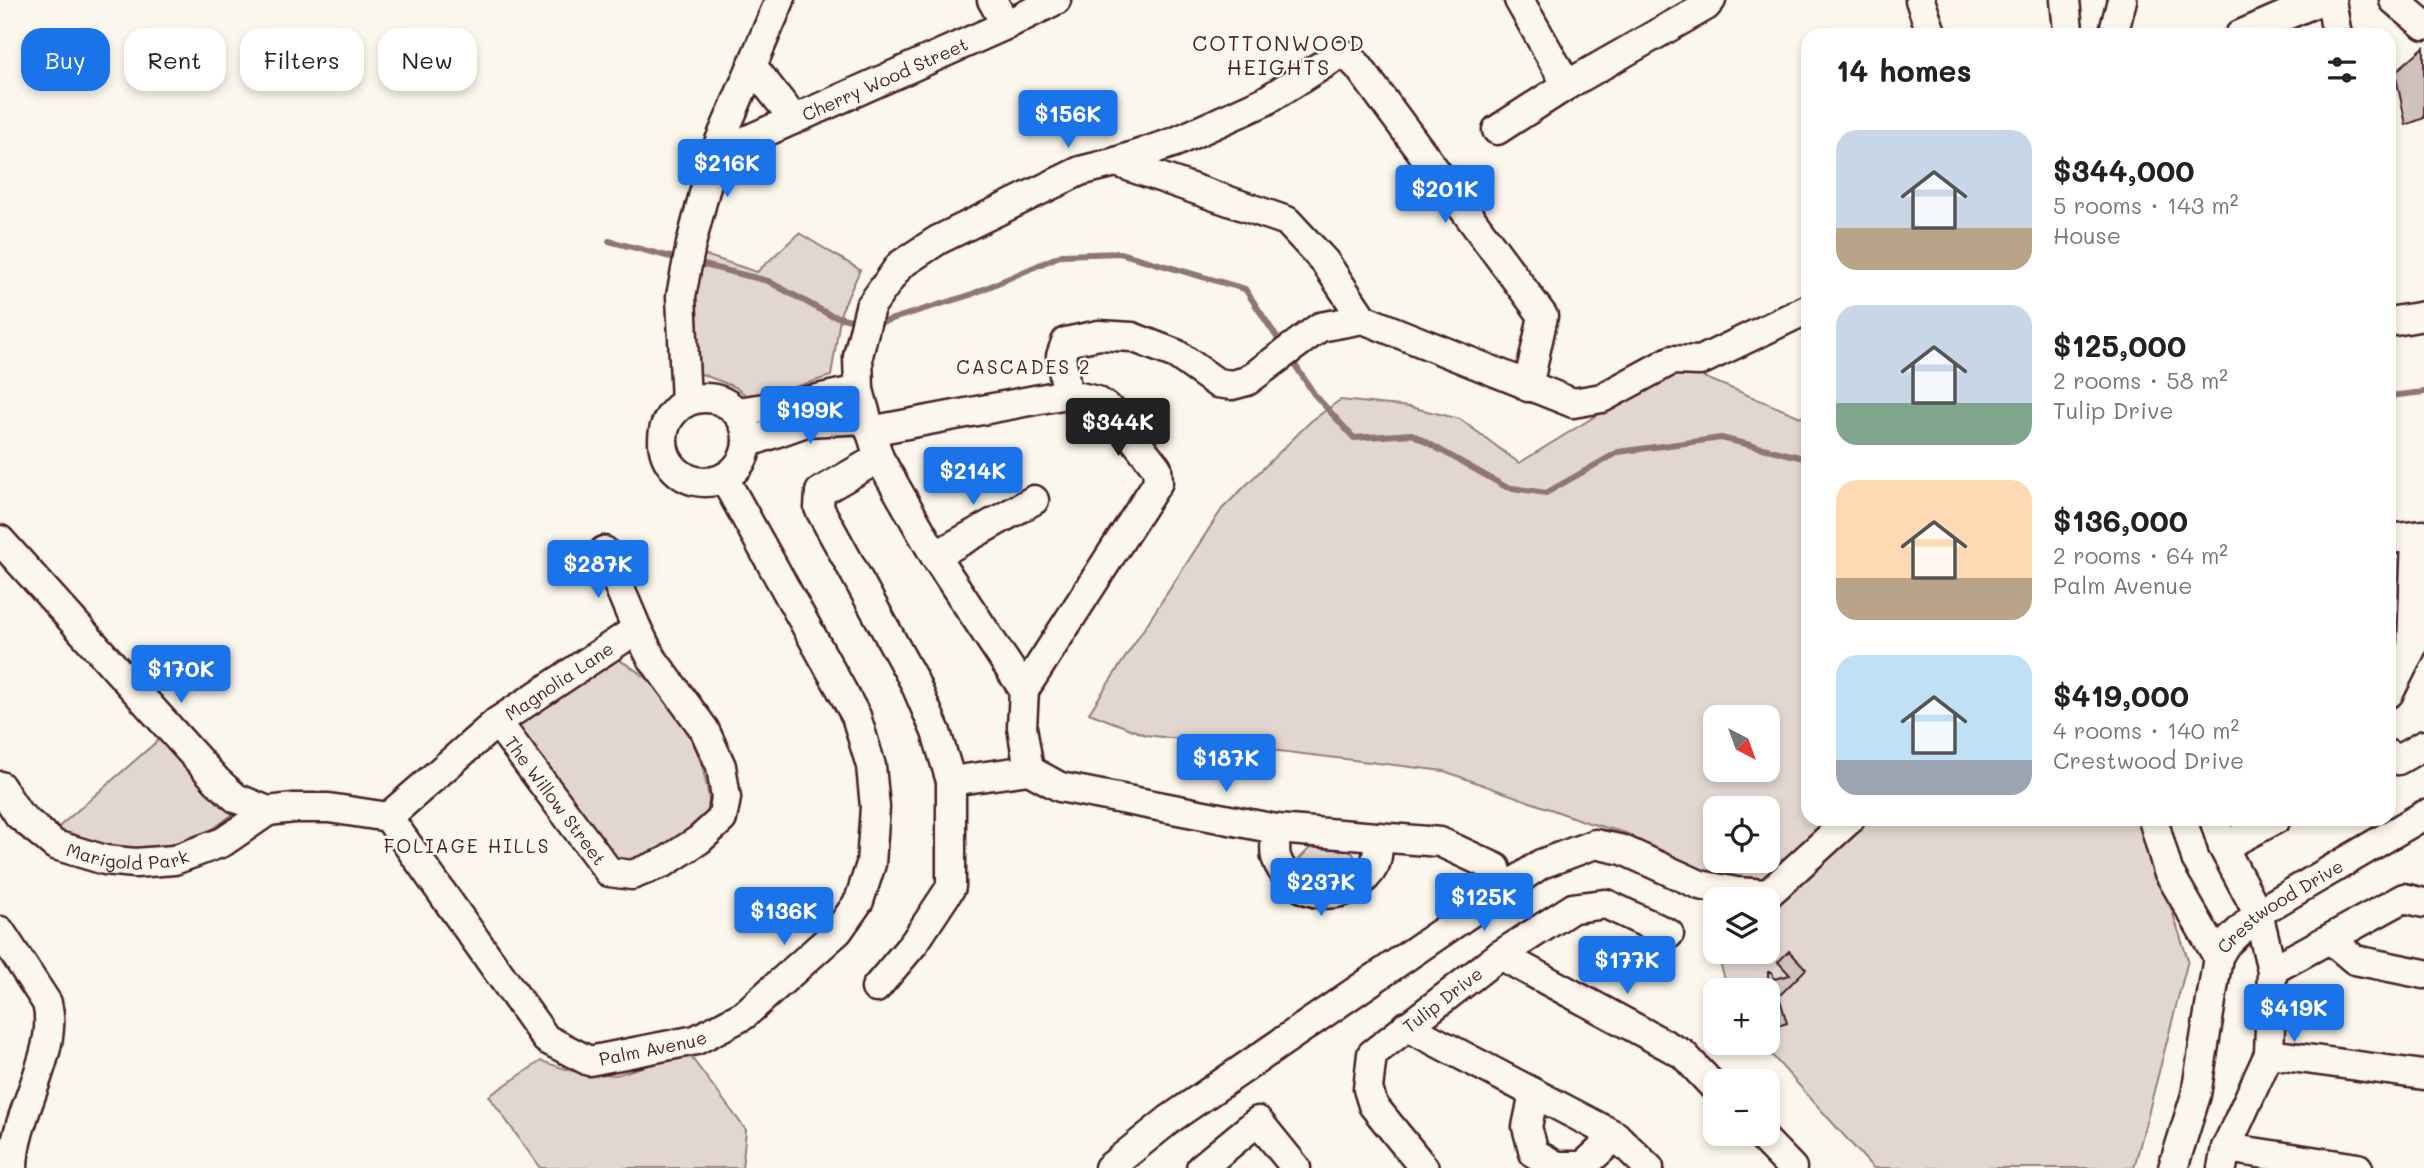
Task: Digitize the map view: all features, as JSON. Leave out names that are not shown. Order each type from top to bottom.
[{"type":"street","points":[[686,402],[681,296],[691,244],[714,155],[780,0]]},
{"type":"street","points":[[992,0],[1006,25]]},
{"type":"street","name":"Cherry Wood Street","points":[[714,155],[1006,25],[1056,0]]},
{"type":"street","points":[[1518,0],[1567,85]]},
{"type":"street","points":[[1497,130],[1567,85],[1706,6],[1711,0]]},
{"type":"street","points":[[1920,0],[1930,28]]},
{"type":"street","points":[[2066,0],[2068,28]]},
{"type":"street","points":[[2115,28],[2122,0]]},
{"type":"street","points":[[2257,28],[2321,0]]},
{"type":"street","points":[[2330,0],[2336,28]]},
{"type":"street","points":[[2394,0],[2424,24]]},
{"type":"street","points":[[1024,690],[935,556],[879,458],[859,390],[858,356],[870,307],[900,265],[938,240],[1080,172],[1175,142],[1265,101],[1337,56],[1348,55],[1543,316],[1528,387]]},
{"type":"street","points":[[753,67],[794,119]]},
{"type":"street","points":[[1116,162],[1287,220],[1325,262],[1363,319]]},
{"type":"street","points":[[1067,394],[1061,356],[1066,342],[1099,335],[1132,337],[1177,354],[1217,383],[1232,384],[1247,381],[1320,327],[1363,319],[1573,403],[1602,398],[1672,360],[1700,360],[1801,312]]},
{"type":"street","points":[[2396,318],[2424,316]]},
{"type":"street","points":[[1778,323],[1801,329]]},
{"type":"street","points":[[737,412],[799,404],[859,390]]},
{"type":"street","points":[[747,443],[806,422],[868,425],[1067,394],[1097,401],[1113,412],[1157,468],[1158,482],[1024,690],[1022,727],[1029,770]]},
{"type":"street","points":[[704,398],[722,401],[737,412],[745,426],[747,443],[740,463],[724,478],[708,482],[692,480],[678,472],[667,459],[663,443],[665,427],[673,413],[686,402],[704,398]]},
{"type":"street","points":[[876,988],[914,943],[951,887],[951,781],[936,732],[914,681],[819,508],[820,492],[879,458]]},
{"type":"street","name":"Palm Avenue","points":[[388,817],[546,1039],[589,1061],[696,1040],[744,1015],[838,931],[859,901],[872,864],[875,807],[871,766],[856,716],[724,478]]},
{"type":"street","points":[[935,556],[1034,500]]},
{"type":"street","points":[[2396,679],[2412,647],[2410,536]]},
{"type":"street","points":[[1,545],[236,798],[268,811],[329,808],[388,817]]},
{"type":"street","name":"The Willow Street","points":[[497,722],[609,872],[632,875],[665,862],[699,840],[722,819],[726,798],[721,766],[704,729],[651,657],[604,551]]},
{"type":"street","name":"Magnolia Lane","points":[[388,817],[497,722],[637,629]]},
{"type":"street","points":[[2396,759],[2424,745]]},
{"type":"street","points":[[951,781],[1029,770],[1060,787],[1276,829],[1440,842],[1496,868],[1501,891]]},
{"type":"street","name":"Marigold Park","points":[[0,786],[19,815],[55,845],[105,860],[135,863],[174,860],[223,842],[268,811]]},
{"type":"street","name":"Crestwood Drive","points":[[2173,1168],[2196,1095],[2218,957],[2225,945],[2258,912],[2424,815]]},
{"type":"street","points":[[1109,1168],[1170,1119],[1541,864],[1595,844],[1623,850],[1700,885],[1736,892],[1768,894],[1842,826]]},
{"type":"street","points":[[2155,826],[2168,871],[2218,957]]},
{"type":"street","points":[[2216,826],[2223,847],[2258,912],[2272,970],[2269,1054],[2224,1158],[2358,1168]]},
{"type":"street","points":[[2223,847],[2263,826]]},
{"type":"street","points":[[1276,829],[1276,855],[1288,878],[1310,893],[1336,895],[1360,884],[1376,863],[1379,837]]},
{"type":"street","points":[[2272,970],[2404,898],[2424,903]]},
{"type":"street","name":"Tulip Drive","points":[[1424,1168],[1373,1105],[1368,1089],[1373,1054],[1500,955],[1573,908],[1606,904],[1669,933]]},
{"type":"street","points":[[0,931],[47,1003],[51,1017],[48,1039],[13,1154],[13,1168]]},
{"type":"street","points":[[2330,939],[2355,960],[2424,974]]},
{"type":"street","points":[[1500,955],[1682,1054],[1703,1076]]},
{"type":"street","points":[[1406,1026],[1616,1136],[1649,1168]]},
{"type":"street","points":[[2269,1054],[2424,1075]]},
{"type":"street","points":[[1534,1093],[1527,1127],[1534,1153],[1557,1166],[1583,1166],[1616,1136]]},
{"type":"street","points":[[1200,1168],[1258,1121],[1296,1168]]},
{"type":"street","points":[[1771,1146],[1792,1168]]},
{"type":"shaded area","points":[[799,233],[860,270],[841,312],[831,376],[752,400],[735,387],[696,372],[689,332],[699,253],[757,272]]},
{"type":"shaded area","points":[[1677,366],[1801,417],[1801,826],[2144,826],[2188,960],[2134,1168],[1873,1168],[1772,1055],[1780,1055],[1780,978],[1725,978],[1720,964],[1780,964],[1780,887],[1729,887],[1699,877],[1626,833],[1589,823],[1444,771],[1146,735],[1089,713],[1222,509],[1310,422],[1340,400],[1410,407],[1460,419],[1519,463]]},
{"type":"shaded area","points":[[613,657],[646,678],[685,726],[701,764],[709,799],[706,815],[692,830],[657,852],[624,862],[610,856],[516,733],[516,717]]},
{"type":"shaded area","points":[[162,737],[233,814],[201,838],[161,849],[122,850],[83,843],[54,831]]},
{"type":"shaded area","points":[[1311,847],[1348,850],[1357,861],[1358,870],[1334,886],[1303,873],[1298,860]]},
{"type":"shaded area","points":[[688,1053],[746,1130],[742,1168],[540,1168],[489,1096],[541,1061],[572,1071],[616,1075]]},
{"type":"building","points":[[2424,47],[2424,118],[2406,125],[2396,77],[2396,71]]},
{"type":"building","points":[[1789,951],[1806,969],[1780,995],[1778,978],[1790,975],[1780,964],[1780,960]]},
{"type":"building","points":[[1780,999],[1787,1023],[1780,1025]]},
{"type":"waterway","points":[[609,241],[682,260]]},
{"type":"waterway","points":[[873,325],[970,295],[1062,255],[1120,253],[1245,289],[1282,345]]},
{"type":"waterway","points":[[696,263],[768,281],[830,315],[859,322]]},
{"type":"waterway","points":[[1290,357],[1314,394],[1354,438],[1412,434],[1506,487],[1546,493],[1618,452],[1721,438],[1801,457]]},
{"type":"waterway","points":[[2396,395],[2424,392]]},
{"type":"district","name":"COTTONWOOD HEIGHTS","points":[[1279,54]]},
{"type":"district","name":"CASCADES 2","points":[[1024,366]]},
{"type":"district","name":"FOLIAGE HILLS","points":[[467,845]]}]
